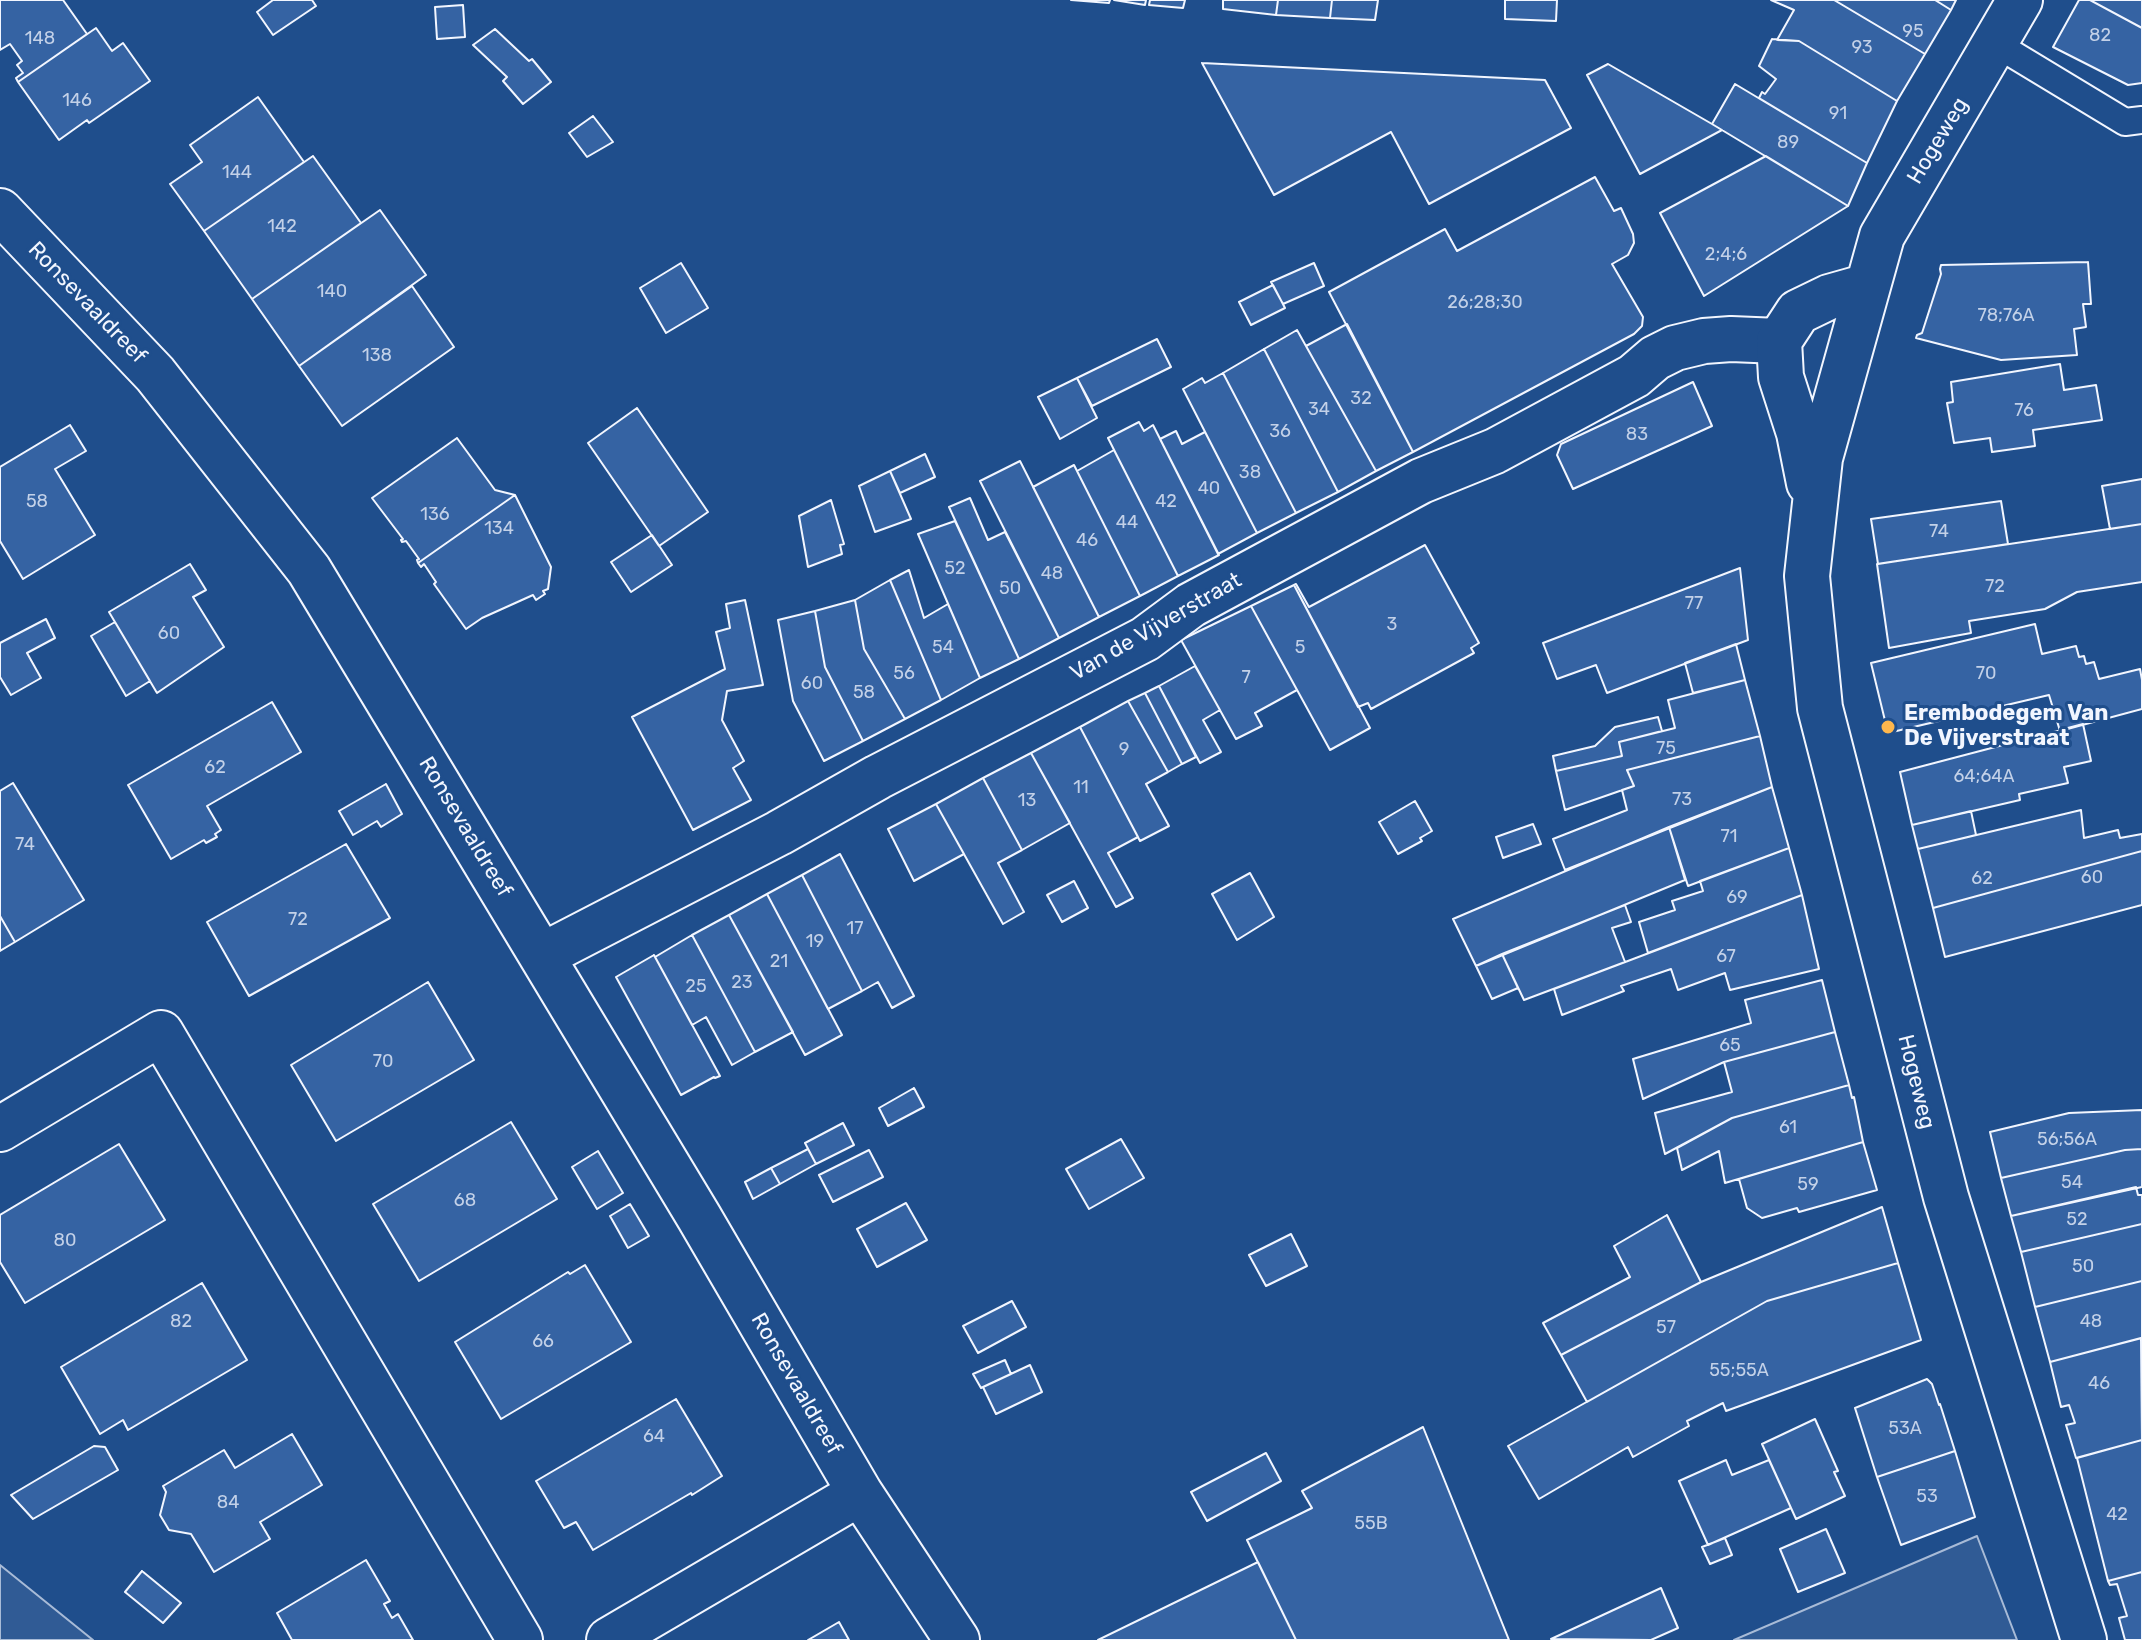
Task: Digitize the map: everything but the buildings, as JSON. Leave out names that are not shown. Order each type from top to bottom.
[{"type":"street","name":"Hogeweg","points":[[2020,0],[1882,236],[1820,458],[1807,576],[1820,708],[1946,1197],[2084,1640]]},
{"type":"street","name":"Ronsevaaldreef","points":[[0,211],[155,374],[309,570],[543,955],[860,1493],[957,1640]]},
{"type":"street","points":[[1779,341],[1798,312],[1829,297],[1868,286]]},
{"type":"street","name":"Van de Vijverstraat","points":[[543,955],[1145,639],[1191,605],[1421,481],[1495,451],[1634,376],[1655,358],[1675,348],[1731,339],[1779,341]]},
{"type":"street","name":"Hogeweg","points":[[1779,341],[1781,377],[1799,433],[1814,513]]},
{"type":"street","points":[[0,1129],[161,1033],[520,1640]]},
{"type":"street","points":[[609,1640],[860,1493]]},
{"type":"lane","points":[[1996,44],[2125,122],[2142,120]]},
{"type":"shaded area","points":[[1977,1536],[2017,1640],[1734,1640]]},
{"type":"shaded area","points":[[0,1565],[93,1640],[0,1640]]},
{"type":"place","name":"Erembodegem Van De Vijverstraat","points":[[1888,727]]}]
